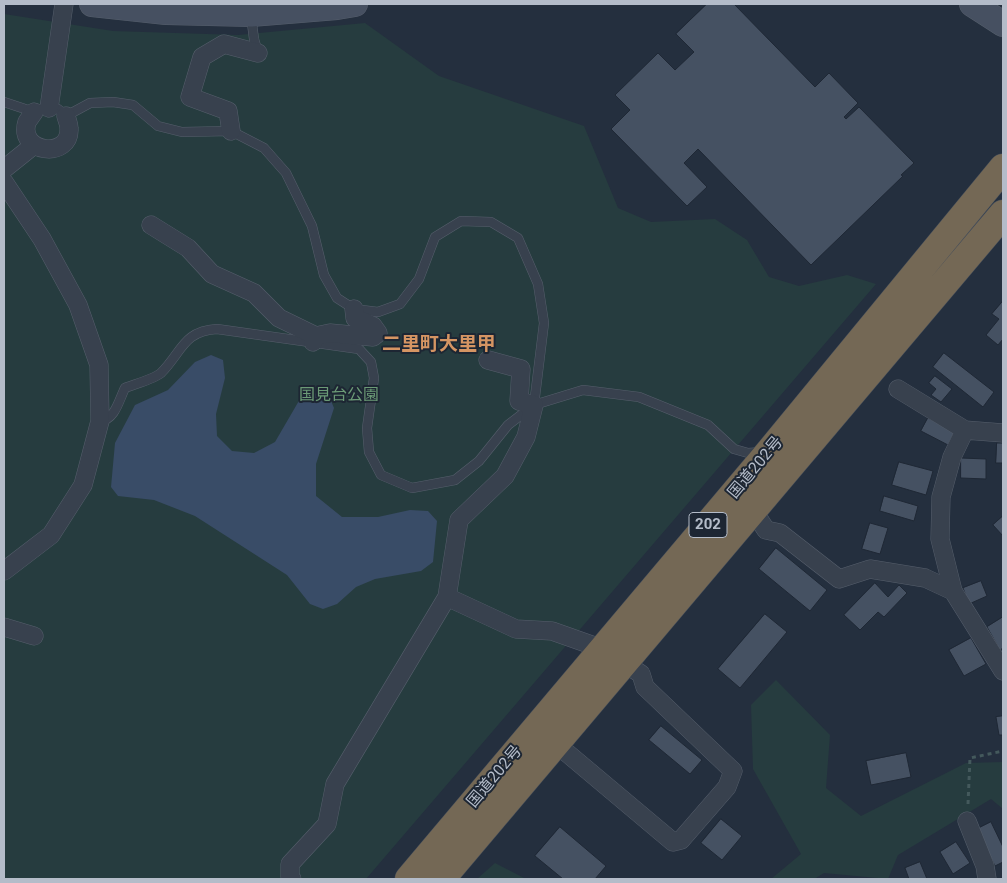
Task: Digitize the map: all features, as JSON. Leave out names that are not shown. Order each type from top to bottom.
[{"type":"highway","name":"国道202号","points":[[409,879],[546,735],[614,655],[770,451],[1003,168]]},
{"type":"highway","name":"国道202号","points":[[614,655],[753,510],[1003,214]]},
{"type":"highway","name":"国道202号","points":[[441,879],[546,735]]},
{"type":"street","points":[[64,4],[44,106],[27,122],[27,134],[34,145],[45,150],[57,148],[66,140],[69,128],[66,116]]},
{"type":"street","points":[[92,4],[166,12],[251,14],[355,4]]},
{"type":"street","points":[[972,4],[1003,24]]},
{"type":"street","points":[[231,131],[228,111],[190,97],[202,57],[224,44],[258,53]]},
{"type":"street","points":[[4,169],[34,145]]},
{"type":"street","points":[[4,182],[42,239],[78,305],[98,366],[100,421],[83,485],[51,535],[4,571]]},
{"type":"street","points":[[151,225],[188,248],[212,274],[254,292],[279,318],[315,339],[330,333],[373,337],[378,333],[373,326],[356,318],[354,309]]},
{"type":"street","points":[[292,879],[290,877],[290,864],[328,824],[335,784],[448,597],[459,520],[505,476],[526,437],[534,405],[519,402],[521,369],[488,360]]},
{"type":"street","points":[[898,388],[966,430],[1003,433]]},
{"type":"street","points":[[966,430],[952,457],[940,497],[940,539],[953,590],[1003,671]]},
{"type":"street","points":[[753,510],[766,530],[780,533],[839,579],[870,569],[925,578],[953,590]]},
{"type":"street","points":[[448,597],[516,629],[552,632],[614,655],[641,674],[645,687],[733,771],[727,787],[681,840],[673,842],[546,735]]},
{"type":"street","points":[[4,627],[34,636]]},
{"type":"street","points":[[967,821],[985,866],[987,879]]},
{"type":"lane","points":[[251,14],[258,53]]},
{"type":"lane","points":[[4,102],[58,109],[66,116],[90,103],[113,102],[133,105],[158,126],[182,132],[231,131],[264,148],[286,173],[312,226],[324,275],[337,298],[354,309],[378,312],[400,304],[419,279],[435,237],[461,220],[491,222],[518,238],[538,284],[544,323],[534,405]]},
{"type":"lane","points":[[100,421],[106,421],[112,415],[125,388],[160,374],[188,338],[204,330],[217,330],[315,339],[360,349],[371,362],[374,378],[367,428],[369,452],[381,475],[412,488],[455,480],[479,461],[508,425],[534,405],[583,390],[639,397],[708,425],[734,448],[748,453],[770,451]]},
{"type":"path","points":[[967,821],[970,758],[1003,751]]},
{"type":"green space","name":"国見台公園","points":[[4,14],[113,31],[238,35],[365,23],[439,76],[584,126],[618,208],[651,222],[715,219],[747,240],[769,277],[799,286],[847,275],[876,284],[366,879],[4,879]]},
{"type":"green space","points":[[776,680],[830,735],[826,788],[861,816],[966,763],[1003,762],[1003,809],[991,799],[898,855],[888,879],[824,873],[814,879],[771,879],[801,854],[753,769],[751,705]]},
{"type":"green space","points":[[495,863],[526,879],[477,879]]},
{"type":"water","points":[[211,355],[223,360],[225,378],[216,414],[217,436],[232,451],[254,453],[275,442],[300,399],[313,393],[329,396],[334,408],[316,464],[316,496],[342,517],[378,517],[410,510],[428,511],[437,521],[433,562],[421,571],[375,579],[356,587],[337,604],[323,609],[310,604],[287,575],[195,516],[154,500],[118,496],[111,487],[115,443],[135,405],[168,390],[195,362]]},
{"type":"building","points":[[707,4],[734,4],[815,87],[829,73],[858,103],[844,117],[846,119],[859,107],[914,163],[811,265],[698,149],[684,163],[707,187],[687,206],[611,129],[630,110],[615,95],[658,53],[675,70],[694,52],[676,34]]},
{"type":"building","points":[[1003,301],[1003,339],[998,345],[986,335],[999,319],[992,314]]},
{"type":"building","points":[[944,353],[994,392],[983,407],[933,367]]},
{"type":"building","points":[[935,376],[952,389],[941,402],[931,395],[936,389],[929,383]]},
{"type":"building","points":[[928,418],[955,431],[948,445],[921,431]]},
{"type":"building","points":[[997,443],[1003,443],[1003,463],[996,463]]},
{"type":"building","points":[[961,458],[986,459],[986,479],[961,478]]},
{"type":"building","points":[[899,462],[933,471],[926,495],[892,485]]},
{"type":"building","points":[[884,496],[918,506],[914,521],[880,511]]},
{"type":"building","points":[[1003,516],[1003,536],[993,525]]},
{"type":"building","points":[[870,523],[888,528],[880,554],[862,549]]},
{"type":"building","points":[[776,548],[827,590],[810,611],[759,569]]},
{"type":"building","points":[[981,581],[987,596],[969,604],[963,588]]},
{"type":"building","points":[[875,583],[888,597],[899,585],[907,593],[884,617],[878,612],[860,630],[844,615]]},
{"type":"building","points":[[765,614],[787,632],[740,688],[718,669]]},
{"type":"building","points":[[1003,617],[1003,648],[1000,650],[987,627]]},
{"type":"building","points":[[971,638],[986,664],[964,676],[949,650]]},
{"type":"building","points":[[1003,716],[1003,735],[999,735],[996,717]]},
{"type":"building","points":[[661,726],[702,760],[690,774],[649,740]]},
{"type":"building","points":[[906,753],[911,777],[871,785],[866,761]]},
{"type":"building","points":[[721,819],[742,836],[722,860],[701,843]]},
{"type":"building","points":[[991,822],[1003,847],[1003,862],[995,866],[977,829]]},
{"type":"building","points":[[560,827],[606,866],[595,879],[563,879],[535,856]]},
{"type":"building","points":[[956,842],[970,863],[953,874],[940,852]]},
{"type":"building","points":[[920,862],[927,879],[909,879],[905,868]]},
{"type":"district","name":"二里町大里甲","points":[[439,345]]}]
